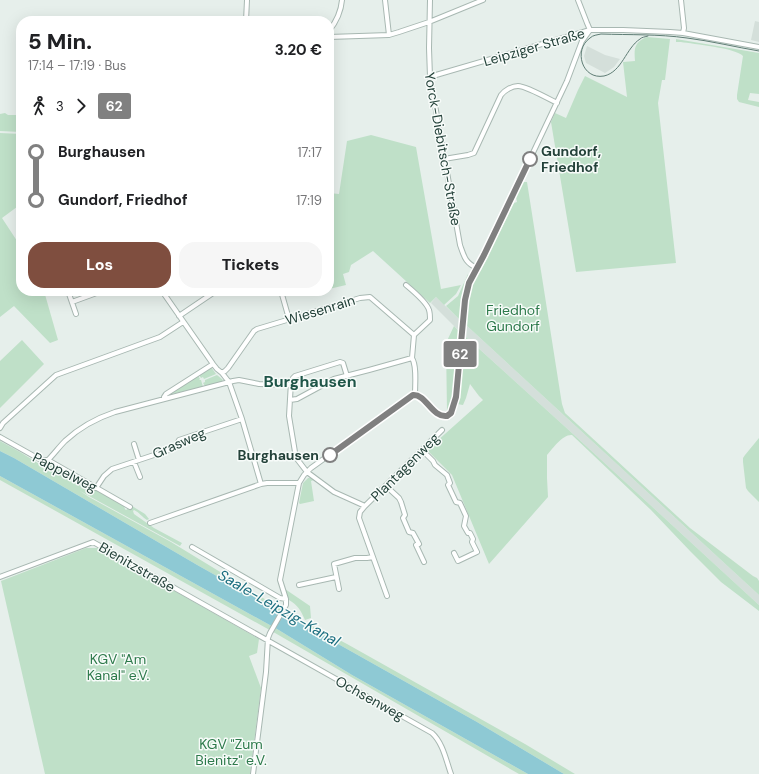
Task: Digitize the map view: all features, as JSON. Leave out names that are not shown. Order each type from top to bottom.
[{"type":"street","points":[[246,16],[247,0]]},
{"type":"street","points":[[334,25],[340,11],[342,0]]},
{"type":"street","points":[[385,0],[389,35]]},
{"type":"street","name":"Yorck-Diebitsch-Straße","points":[[430,0],[430,78],[444,159],[460,245],[467,262],[477,268]]},
{"type":"street","points":[[334,38],[389,35],[429,22],[484,0]]},
{"type":"street","points":[[415,395],[438,414],[444,417],[451,413],[456,397],[463,324],[469,283],[557,103],[582,41],[590,30],[578,0]]},
{"type":"street","points":[[681,0],[684,28],[683,34]]},
{"type":"street","name":"Leipziger Straße","points":[[430,78],[590,30],[670,32],[759,47]]},
{"type":"street","points":[[444,159],[474,153],[501,95],[509,88],[515,86],[522,87],[557,103]]},
{"type":"street","points":[[406,286],[429,309],[430,317],[430,320],[414,335],[412,358],[415,364],[415,395]]},
{"type":"street","points":[[70,296],[76,314]]},
{"type":"street","points":[[72,302],[88,296]]},
{"type":"street","points":[[165,296],[213,364],[228,382],[242,419],[261,484]]},
{"type":"street","points":[[179,316],[209,296]]},
{"type":"street","points":[[282,296],[289,319]]},
{"type":"street","name":"Wiesenrain","points":[[222,373],[228,368],[254,331],[257,329],[360,298],[370,297],[414,335]]},
{"type":"street","points":[[0,428],[3,423],[26,404],[56,375],[155,339],[183,322]]},
{"type":"street","points":[[290,400],[296,399],[334,379],[412,358]]},
{"type":"street","points":[[307,472],[296,456],[289,416],[290,385],[292,379],[295,376],[340,362],[343,363],[347,376]]},
{"type":"street","points":[[164,399],[166,394],[213,364]]},
{"type":"street","points":[[48,460],[80,429],[97,419],[115,412],[239,380],[265,384],[290,385]]},
{"type":"street","points":[[253,774],[266,672],[268,641],[270,633],[286,604],[286,599],[280,580],[301,478],[307,472],[411,396],[415,395]]},
{"type":"street","name":"Grasweg","points":[[96,488],[109,471],[175,448],[179,440],[242,419]]},
{"type":"street","name":"Plantagenweg","points":[[307,472],[312,474],[334,492],[365,506],[442,430]]},
{"type":"street","name":"Pappelweg","points":[[0,437],[41,460],[48,460],[130,508]]},
{"type":"street","name":"Grasweg","points":[[134,444],[139,460]]},
{"type":"street","points":[[422,450],[434,461],[435,465],[447,475],[450,482],[448,485],[456,502],[460,503],[466,516],[464,526],[470,534],[477,552],[458,561],[454,553]]},
{"type":"street","name":"Grasweg","points":[[134,462],[140,477]]},
{"type":"street","points":[[150,523],[267,482],[299,483]]},
{"type":"street","points":[[386,486],[399,498],[405,515],[403,518],[409,532],[413,533],[419,544],[416,545],[424,562]]},
{"type":"street","points":[[365,506],[360,512],[359,518],[387,596]]},
{"type":"street","name":"Bienitzstraße","points":[[0,577],[93,542],[268,641]]},
{"type":"street","points":[[192,547],[280,598],[286,599]]},
{"type":"street","points":[[339,589],[334,564],[355,558],[373,557]]},
{"type":"street","points":[[300,585],[336,576]]},
{"type":"street","name":"Ochsenweg","points":[[268,641],[432,733],[436,736],[440,744],[451,774]]},
{"type":"shaded area","points":[[755,21],[759,22],[759,42],[751,40]]},
{"type":"shaded area","points":[[587,46],[605,55],[620,59],[614,67],[605,73],[586,63],[584,56]]},
{"type":"shaded area","points":[[436,297],[460,320],[460,322],[465,326],[465,324],[759,595],[759,605],[454,326],[431,303]]},
{"type":"green space","points":[[647,37],[670,39],[665,80],[662,80],[658,103],[676,263],[576,272],[551,122],[555,113],[566,118],[585,76],[627,97],[623,62],[635,61],[637,44]]},
{"type":"green space","points":[[676,39],[759,53],[759,94],[750,93],[748,100],[759,102],[759,107],[739,102],[737,99],[743,56],[739,53],[723,49],[676,42]]},
{"type":"green space","points":[[5,113],[8,115],[16,115],[16,132],[0,131],[0,114]]},
{"type":"green space","points":[[0,133],[16,134],[16,208],[2,218],[16,239],[16,296],[45,296],[58,340],[50,343],[14,306],[0,317]]},
{"type":"green space","points":[[371,135],[416,147],[441,289],[461,285],[456,294],[444,305],[436,297],[430,303],[373,251],[351,265],[349,272],[343,274],[346,285],[334,288],[334,194],[339,194],[347,141]]},
{"type":"green space","name":"Friedhof Gundorf","points":[[523,182],[527,182],[561,398],[565,413],[690,528],[757,578],[759,581],[759,595],[465,324],[471,283],[478,271],[481,270],[514,203],[517,202],[516,197]]},
{"type":"green space","points":[[468,274],[469,276],[463,295],[460,320],[446,306],[458,296]]},
{"type":"green space","points":[[454,326],[459,331],[454,392],[449,410],[447,412],[446,343]]},
{"type":"green space","points":[[466,337],[759,605],[759,611],[721,582],[651,510],[572,435],[562,439],[547,455],[548,497],[489,564],[452,475],[427,450],[483,400],[470,384],[463,405],[457,404],[460,395]]},
{"type":"green space","points":[[22,340],[44,364],[0,408],[0,361]]},
{"type":"green space","points":[[211,367],[216,374],[204,379],[203,377],[201,378],[199,375]]},
{"type":"green space","points":[[198,375],[203,387],[172,394],[172,393]]},
{"type":"green space","points":[[217,375],[223,380],[220,383],[205,386],[203,383],[205,380]]},
{"type":"green space","points":[[759,438],[759,502],[746,488],[743,458]]},
{"type":"green space","points":[[0,441],[41,465],[44,462],[51,464],[124,506],[126,510],[129,508],[131,509],[132,506],[145,514],[149,519],[147,520],[134,510],[134,514],[154,528],[182,543],[180,546],[80,491],[171,542],[286,612],[347,644],[525,744],[575,774],[564,774],[477,722],[199,566],[0,451]]},
{"type":"green space","points":[[0,476],[277,629],[352,675],[528,774],[519,774],[275,633],[0,480]]},
{"type":"green space","points":[[308,478],[312,478],[314,480],[311,481],[314,501],[300,504],[303,483]]},
{"type":"green space","name":"KGV \"Am Kanal\" e.V.","points":[[86,548],[99,548],[259,639],[257,653],[249,656],[261,688],[250,774],[45,774],[1,581]]},
{"type":"green space","points":[[285,589],[310,606],[311,618],[305,620],[299,608],[289,600]]},
{"type":"water","points":[[0,451],[199,566],[477,722],[564,774],[528,774],[352,675],[277,629],[0,476]]},
{"type":"tram line","points":[[648,36],[635,43],[620,65],[610,74],[596,76],[585,69],[582,63],[581,56],[585,43],[592,36],[601,34],[676,37],[759,51]]},
{"type":"bus line","name":"62","points":[[330,455],[413,395],[418,396],[441,416],[444,417],[451,413],[456,397],[465,300],[469,283],[530,159]]},
{"type":"place","name":"Gundorf, Friedhof","points":[[530,159]]},
{"type":"place","name":"Burghausen","points":[[330,455]]},
{"type":"district","name":"Burghausen","points":[[310,381]]},
{"type":"water label","name":"Saale-Leipzig-Kanal","points":[[279,608]]},
{"type":"park label","name":"KGV \"Zum Bienitz\" e.V.","points":[[231,752]]}]
